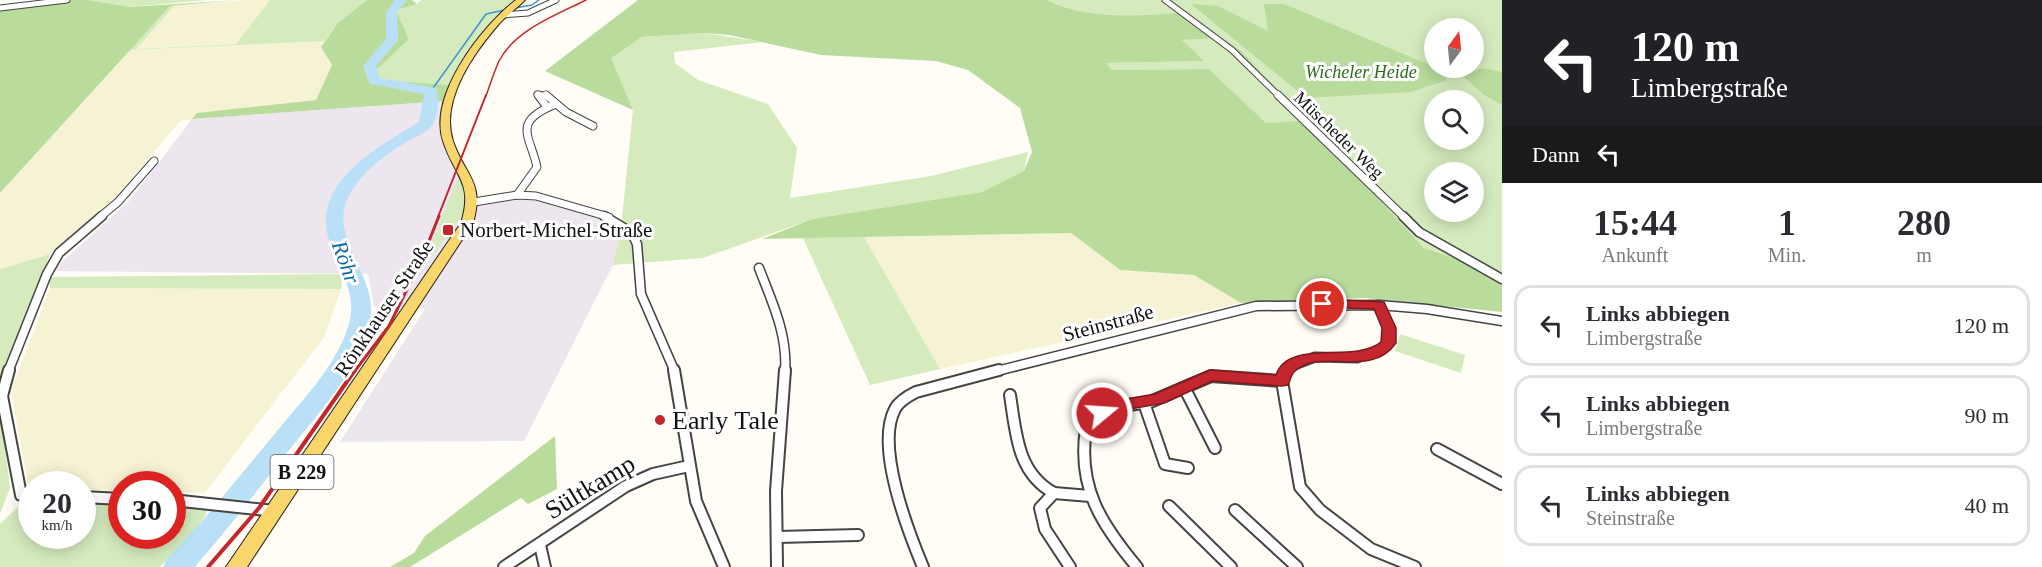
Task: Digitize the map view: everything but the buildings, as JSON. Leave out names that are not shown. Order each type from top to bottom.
[{"type":"main road","points":[[474,202],[468,178],[447,139],[445,118],[452,93],[462,73],[504,13],[517,2]]},
{"type":"main road","name":"Rönkhauser Straße","points":[[236,567],[458,239],[467,223],[474,202]]},
{"type":"street","points":[[504,13],[528,13],[556,0]]},
{"type":"street","name":"Müscheder Weg","points":[[1165,0],[1232,50],[1419,232],[1502,279]]},
{"type":"street","points":[[0,8],[65,1]]},
{"type":"street","points":[[547,107],[537,94],[545,94],[556,104],[593,126]]},
{"type":"street","points":[[517,195],[537,167],[526,138],[528,126],[536,114],[556,104]]},
{"type":"street","points":[[18,479],[2,396],[8,372],[47,274],[59,253],[118,202],[154,161]]},
{"type":"street","points":[[474,202],[517,195],[542,198],[604,216],[621,223],[632,234],[637,244],[640,285],[646,311],[677,376],[689,466],[700,516],[724,567]]},
{"type":"street","points":[[759,268],[779,321],[786,356],[776,491],[777,567]]},
{"type":"street","points":[[1379,305],[1390,334],[1384,348],[1357,358],[1322,356],[1301,360],[1285,371],[1282,381],[1290,439],[1302,490],[1320,510],[1353,538],[1408,566]]},
{"type":"street","name":"Steinstraße","points":[[923,567],[901,507],[892,459],[892,412],[908,397],[944,384],[1256,306],[1379,305],[1438,310],[1502,321]]},
{"type":"street","points":[[1137,567],[1097,516],[1090,496],[1085,465],[1086,428],[1114,406],[1144,403],[1210,376],[1282,381]]},
{"type":"street","points":[[1185,388],[1215,448]]},
{"type":"street","points":[[1010,395],[1024,465],[1041,487],[1054,493],[1090,496]]},
{"type":"street","points":[[1144,403],[1165,464],[1188,468]]},
{"type":"street","points":[[1437,449],[1502,484]]},
{"type":"street","name":"Sültkamp","points":[[546,567],[540,545],[632,483],[653,474],[689,466]]},
{"type":"street","points":[[1054,493],[1042,503],[1040,513],[1045,529],[1070,567]]},
{"type":"street","points":[[186,501],[275,511]]},
{"type":"street","points":[[1169,506],[1231,567]]},
{"type":"street","points":[[1235,510],[1297,567]]},
{"type":"street","points":[[777,537],[858,534]]},
{"type":"street","points":[[504,567],[540,545]]},
{"type":"shaded area","points":[[270,0],[236,44],[135,49],[174,6]]},
{"type":"shaded area","points":[[325,41],[321,47],[332,65],[316,100],[198,113],[192,119],[180,121],[111,203],[50,254],[0,269],[0,193],[129,50]]},
{"type":"shaded area","points":[[445,101],[441,116],[442,138],[469,200],[484,197],[550,202],[595,215],[621,228],[613,265],[524,441],[340,442],[425,309],[374,306],[368,274],[52,271],[130,200],[192,119]]},
{"type":"shaded area","points":[[1071,233],[1120,270],[1194,275],[1241,303],[940,369],[864,237]]},
{"type":"shaded area","points":[[50,288],[341,289],[324,337],[205,493],[186,492],[186,471],[108,471],[108,491],[96,490],[96,471],[26,471],[11,391]]},
{"type":"green space","points":[[88,0],[207,0],[130,7]]},
{"type":"green space","points":[[88,0],[130,7],[237,0],[170,6],[0,193],[0,6]]},
{"type":"green space","points":[[246,0],[174,6],[136,49],[236,44],[270,0],[367,0],[338,23],[325,41],[129,50],[170,6]]},
{"type":"green space","points":[[367,0],[412,0],[417,4],[396,10],[409,39],[367,79],[450,85],[445,101],[192,119],[197,113],[316,100],[332,65],[321,47],[338,23]]},
{"type":"green space","points":[[421,0],[515,0],[484,30],[450,85],[367,79],[409,39],[396,10],[417,4]]},
{"type":"green space","points":[[638,0],[1047,0],[1094,14],[1128,15],[1177,13],[1161,0],[1170,0],[1241,51],[1424,248],[1502,274],[1502,312],[1365,298],[1241,303],[1194,275],[1120,270],[1071,233],[762,239],[812,219],[982,192],[1024,171],[1032,152],[1020,108],[968,70],[936,61],[821,55],[729,35],[705,33],[642,37],[611,58],[633,110],[545,71]],"holes":[[[1214,38],[1301,121],[1266,123],[1209,69],[1112,70],[1106,63],[1204,61],[1182,40]]]},
{"type":"green space","name":"Wicheler Heide","points":[[1013,0],[1502,0],[1502,276],[1424,248],[1310,126],[1230,51],[1302,122],[1266,123],[1209,69],[1112,70],[1106,63],[1203,61],[1181,40],[1209,38]]},
{"type":"green space","points":[[1191,4],[1218,6],[1268,31],[1264,4],[1284,4],[1424,63],[1424,78],[1445,78],[1447,80],[1411,92],[1306,98]]},
{"type":"green space","points":[[705,33],[763,42],[674,52],[675,63],[698,80],[768,104],[797,148],[790,198],[931,176],[1028,152],[1024,171],[982,192],[812,219],[703,258],[613,265],[621,228],[633,110],[610,58],[642,37]]},
{"type":"green space","points":[[1484,68],[1502,72],[1502,105],[1484,95],[1484,90],[1478,90],[1465,78],[1484,78]]},
{"type":"green space","points":[[459,175],[468,203],[466,210],[435,253],[427,256]]},
{"type":"green space","points":[[864,237],[940,369],[870,385],[803,238]]},
{"type":"green space","points":[[50,254],[1,380],[0,389],[0,269]]},
{"type":"green space","points":[[343,274],[341,289],[50,288],[50,277]]},
{"type":"green space","points":[[1400,334],[1465,355],[1461,373],[1395,351]]},
{"type":"green space","points":[[0,406],[10,488],[0,514]]},
{"type":"green space","points":[[555,436],[557,489],[528,504],[521,498],[410,567],[390,567],[414,553],[425,536]]},
{"type":"green space","points":[[96,500],[108,501],[108,549],[179,549],[159,567],[0,567],[0,524],[18,507],[18,549],[96,549]]},
{"type":"green space","points":[[186,506],[207,510],[205,517],[186,541]]},
{"type":"waterway","name":"Röhr","points":[[177,567],[214,527],[315,403],[335,375],[359,323],[361,310],[358,291],[335,228],[335,212],[340,195],[354,175],[370,160],[425,125],[429,118],[431,91],[375,81],[369,66],[392,40],[390,23],[392,12],[397,3],[402,0]]},
{"type":"waterway","points":[[515,8],[532,5],[539,0]]},
{"type":"waterway","points":[[431,91],[486,14],[509,9]]},
{"type":"railway","points":[[486,96],[499,61],[515,40],[537,24],[586,0]]},
{"type":"railway","points":[[438,217],[486,95]]},
{"type":"railway","points":[[354,372],[389,326],[421,261],[439,216]]},
{"type":"railway","points":[[208,567],[259,508],[355,370]]},
{"type":"place","name":"Norbert-Michel-Straße","points":[[448,230]]},
{"type":"place","name":"Early Tale","points":[[660,420]]},
{"type":"route","points":[[1102,413],[1114,406],[1150,402],[1210,376],[1241,376],[1282,381],[1285,371],[1301,360],[1322,356],[1357,358],[1379,351],[1388,343],[1389,328],[1379,305],[1322,304]]}]
